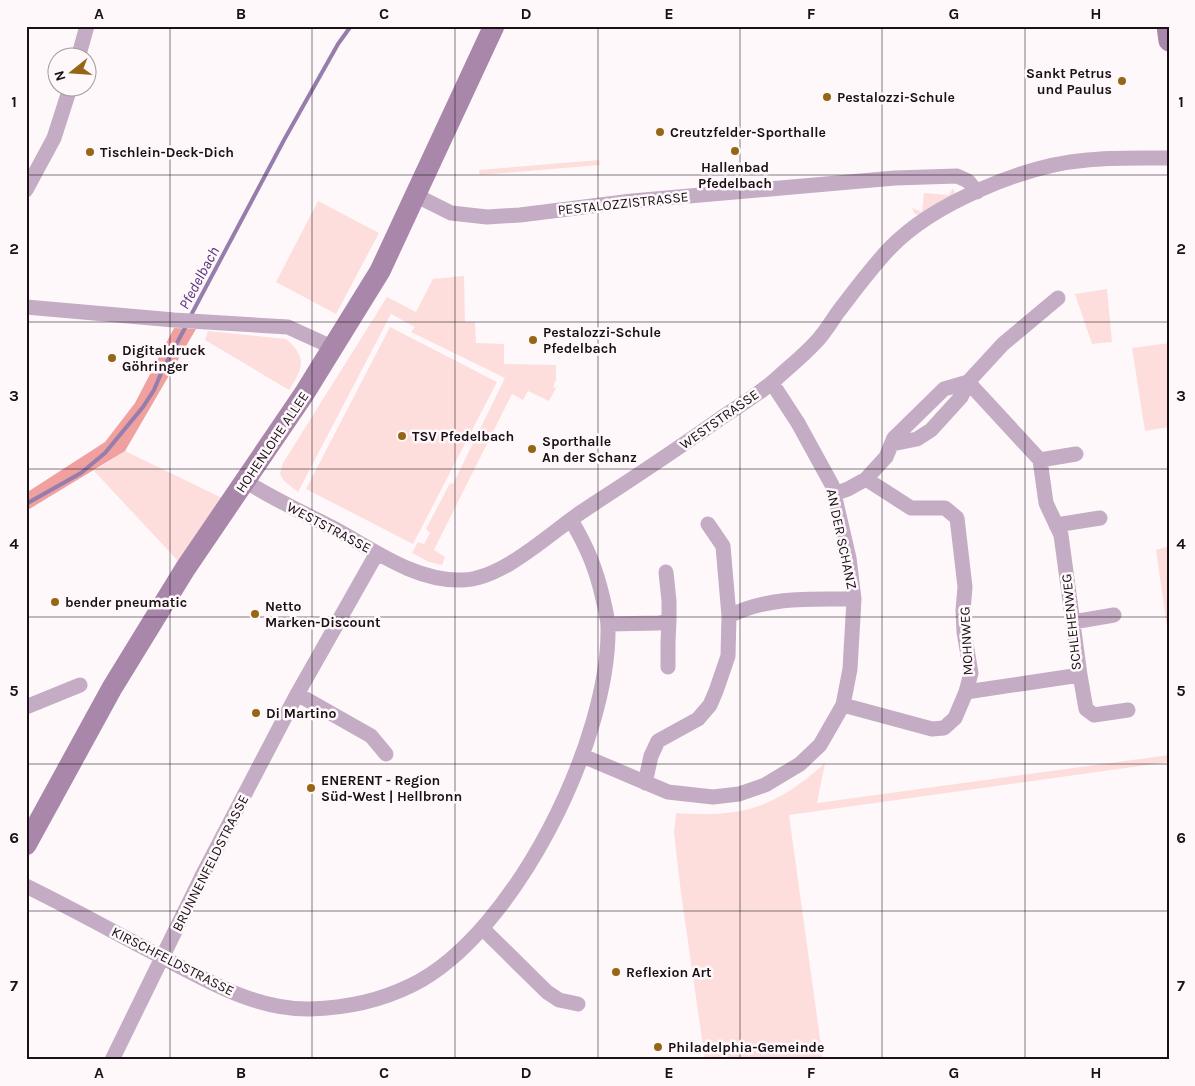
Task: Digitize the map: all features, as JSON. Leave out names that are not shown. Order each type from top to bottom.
[{"type":"street","points":[[81,48],[87,26]]},
{"type":"street","name":"HOHENLOHE ALLEE","points":[[26,845],[112,688],[185,569],[334,348],[380,271],[494,26]]},
{"type":"street","points":[[1167,26],[1169,41]]},
{"type":"street","points":[[26,190],[54,138],[67,98]]},
{"type":"street","name":"WESTSTRASSE","points":[[245,481],[266,495],[416,572],[445,579],[463,580],[478,578],[495,572],[515,560],[772,383],[815,343],[862,280],[897,241],[909,230],[947,206],[1030,171],[1054,164],[1106,158],[1169,158]]},
{"type":"street","name":"PESTALOZZISTRASSE","points":[[415,194],[451,213],[488,217],[680,197],[895,178],[957,176],[968,181],[977,192]]},
{"type":"street","points":[[834,494],[866,479],[886,457],[894,438],[944,389],[968,382],[1002,344],[1058,298]]},
{"type":"street","points":[[26,307],[197,322],[288,327],[334,348]]},
{"type":"street","points":[[968,382],[1040,460],[1076,454]]},
{"type":"street","name":"AN DER SCHANZ","points":[[583,756],[668,792],[713,797],[740,794],[766,785],[800,764],[820,745],[843,705],[850,669],[854,599],[849,558],[832,486],[802,431],[772,383]]},
{"type":"street","name":"SCHLEHENWEG","points":[[966,692],[1080,675],[1061,535],[1046,503],[1040,460]]},
{"type":"street","name":"MOHNWEG","points":[[843,705],[932,729],[944,728],[954,718],[966,692],[971,674],[962,610],[965,587],[957,518],[945,508],[911,508],[866,479]]},
{"type":"street","points":[[1056,525],[1100,518]]},
{"type":"street","name":"KIRSCHFELDSTRASSE","points":[[26,886],[231,992],[277,1006],[308,1009],[351,1006],[380,998],[413,985],[444,965],[482,928],[519,882],[565,797],[583,756],[600,699],[607,662],[608,624],[597,573],[587,546],[571,520]]},
{"type":"street","points":[[644,782],[651,756],[658,741],[698,719],[710,705],[728,656],[729,616],[722,546],[708,524]]},
{"type":"street","name":"BRUNNENFELDSTRASSE","points":[[112,1060],[203,874],[297,694],[377,553]]},
{"type":"street","points":[[666,572],[669,601],[668,667]]},
{"type":"street","points":[[729,616],[745,608],[788,599],[854,599]]},
{"type":"street","points":[[1073,622],[1114,615]]},
{"type":"street","points":[[608,624],[669,621]]},
{"type":"street","points":[[1080,675],[1086,710],[1094,715],[1128,710]]},
{"type":"street","points":[[26,707],[80,685]]},
{"type":"street","points":[[297,694],[371,736],[386,754]]},
{"type":"street","points":[[482,928],[547,992],[559,1000],[578,1004]]},
{"type":"shaded area","points":[[599,160],[600,165],[480,175],[479,170]]},
{"type":"shaded area","points":[[953,188],[955,194],[921,216],[915,214],[912,208],[922,212],[924,193],[949,195]]},
{"type":"shaded area","points":[[318,201],[379,233],[336,314],[276,282]]},
{"type":"shaded area","points":[[464,276],[465,322],[475,322],[476,343],[504,344],[504,364],[556,365],[556,380],[553,387],[556,388],[549,401],[528,391],[523,400],[512,394],[434,550],[445,557],[442,565],[429,562],[412,553],[418,542],[424,544],[430,533],[426,529],[450,483],[453,484],[505,378],[411,332],[415,327],[391,314],[298,492],[284,481],[280,474],[283,463],[387,297],[416,312],[433,279]]},
{"type":"shaded area","points":[[1107,289],[1112,342],[1092,344],[1075,294]]},
{"type":"shaded area","name":"TSV Pfedelbach","points":[[390,327],[497,382],[413,544],[306,489]]},
{"type":"shaded area","points":[[174,328],[196,329],[125,451],[26,511],[26,493],[105,442],[135,403]]},
{"type":"shaded area","points":[[208,331],[286,339],[298,352],[301,363],[298,375],[289,390],[205,340]]},
{"type":"shaded area","points":[[1169,343],[1169,427],[1145,431],[1132,348]]},
{"type":"shaded area","points":[[125,451],[222,498],[181,564],[94,471]]},
{"type":"shaded area","points":[[1169,546],[1169,641],[1156,550]]},
{"type":"shaded area","points":[[1169,755],[1169,762],[789,815],[823,1060],[705,1060],[681,893],[674,833],[676,813],[720,814],[756,807],[790,790],[825,763],[817,803]]},
{"type":"waterway","name":"Pfedelbach","points":[[190,317],[284,140],[338,44],[351,26]]},
{"type":"waterway","name":"Pfedelbach","points":[[26,504],[81,473],[105,453],[143,407],[154,390],[186,326]]},
{"type":"place","name":"Sankt Petrus und Paulus","points":[[1122,81]]},
{"type":"place","name":"Pestalozzi-Schule","points":[[827,97]]},
{"type":"place","name":"Creutzfelder-Sporthalle","points":[[660,132]]},
{"type":"place","name":"Hallenbad Pfedelbach","points":[[735,151]]},
{"type":"place","name":"Tischlein-Deck-Dich","points":[[90,152]]},
{"type":"place","name":"Pestalozzi-Schule Pfedelbach","points":[[533,340]]},
{"type":"place","name":"Digitaldruck Göhringer","points":[[112,358]]},
{"type":"place","name":"TSV Pfedelbach","points":[[402,436]]},
{"type":"place","name":"Sporthalle An der Schanz","points":[[532,449]]},
{"type":"place","name":"bender pneumatic","points":[[55,602]]},
{"type":"place","name":"Netto Marken-Discount","points":[[255,614]]},
{"type":"place","name":"Di Martino","points":[[256,713]]},
{"type":"place","name":"ENERENT - Region Süd-West | Hellbronn","points":[[311,788]]},
{"type":"place","name":"Reflexion Art","points":[[616,972]]},
{"type":"place","name":"Philadelphia-Gemeinde","points":[[658,1047]]}]
